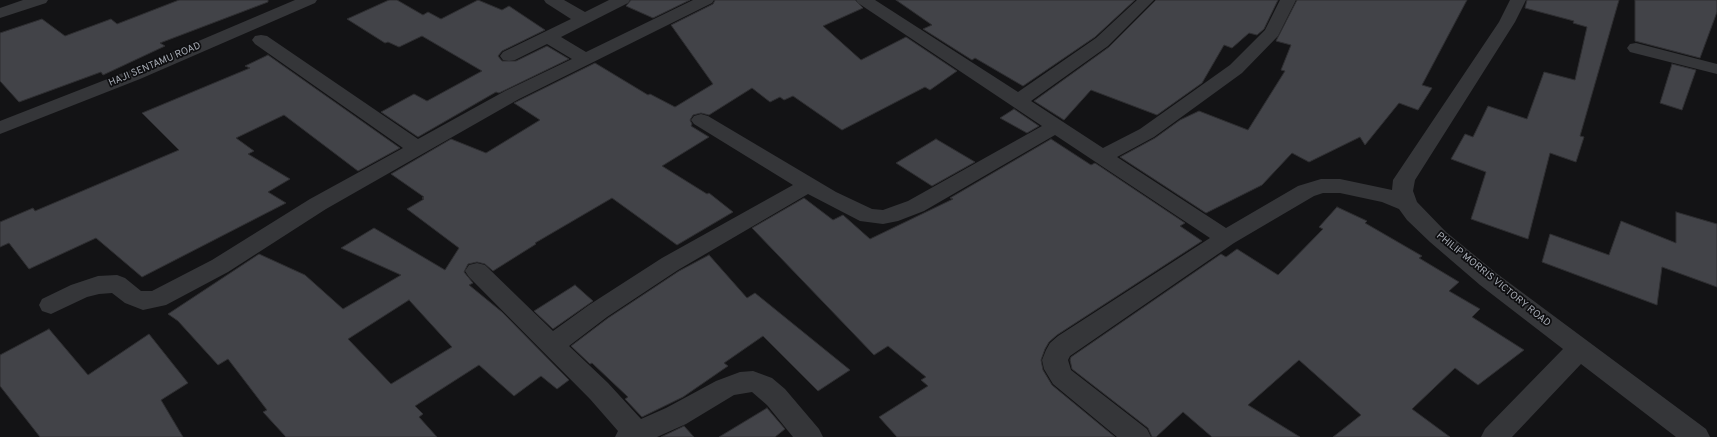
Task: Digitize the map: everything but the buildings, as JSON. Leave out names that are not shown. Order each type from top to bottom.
[{"type":"street","points":[[0,14],[40,0]]},
{"type":"street","name":"HAJI SENTAMU ROAD","points":[[0,128],[134,75],[309,0]]},
{"type":"street","points":[[552,0],[584,20]]},
{"type":"street","points":[[509,56],[622,0]]},
{"type":"street","points":[[51,305],[79,291],[104,285],[117,284],[133,297],[143,301],[157,299],[220,266],[318,204],[512,95],[706,0]]},
{"type":"street","points":[[864,0],[1226,238]]},
{"type":"street","points":[[1018,101],[1102,42],[1119,28],[1146,0]]},
{"type":"street","points":[[1102,157],[1146,133],[1192,102],[1236,68],[1255,51],[1272,32],[1288,0]]},
{"type":"street","name":"PHILIP MORRIS VICTORY ROAD","points":[[1518,0],[1507,22],[1404,180],[1402,191],[1407,204],[1415,215],[1438,237],[1488,279],[1696,437]]},
{"type":"street","points":[[548,38],[586,60]]},
{"type":"street","points":[[262,40],[388,130],[418,148]]},
{"type":"street","points":[[1636,48],[1717,68]]},
{"type":"street","points":[[701,120],[807,186],[852,210],[868,216],[883,217],[898,214],[916,206],[1056,126]]},
{"type":"street","points":[[553,344],[598,311],[670,264],[807,186]]},
{"type":"street","points":[[1137,437],[1062,377],[1057,369],[1055,360],[1059,350],[1067,343],[1226,238],[1306,191],[1321,186],[1340,186],[1387,196],[1407,204]]},
{"type":"street","points":[[477,271],[553,344],[611,404],[633,435],[676,416],[725,388],[740,382],[753,382],[763,385],[809,437]]},
{"type":"street","points":[[1495,437],[1580,348]]}]
